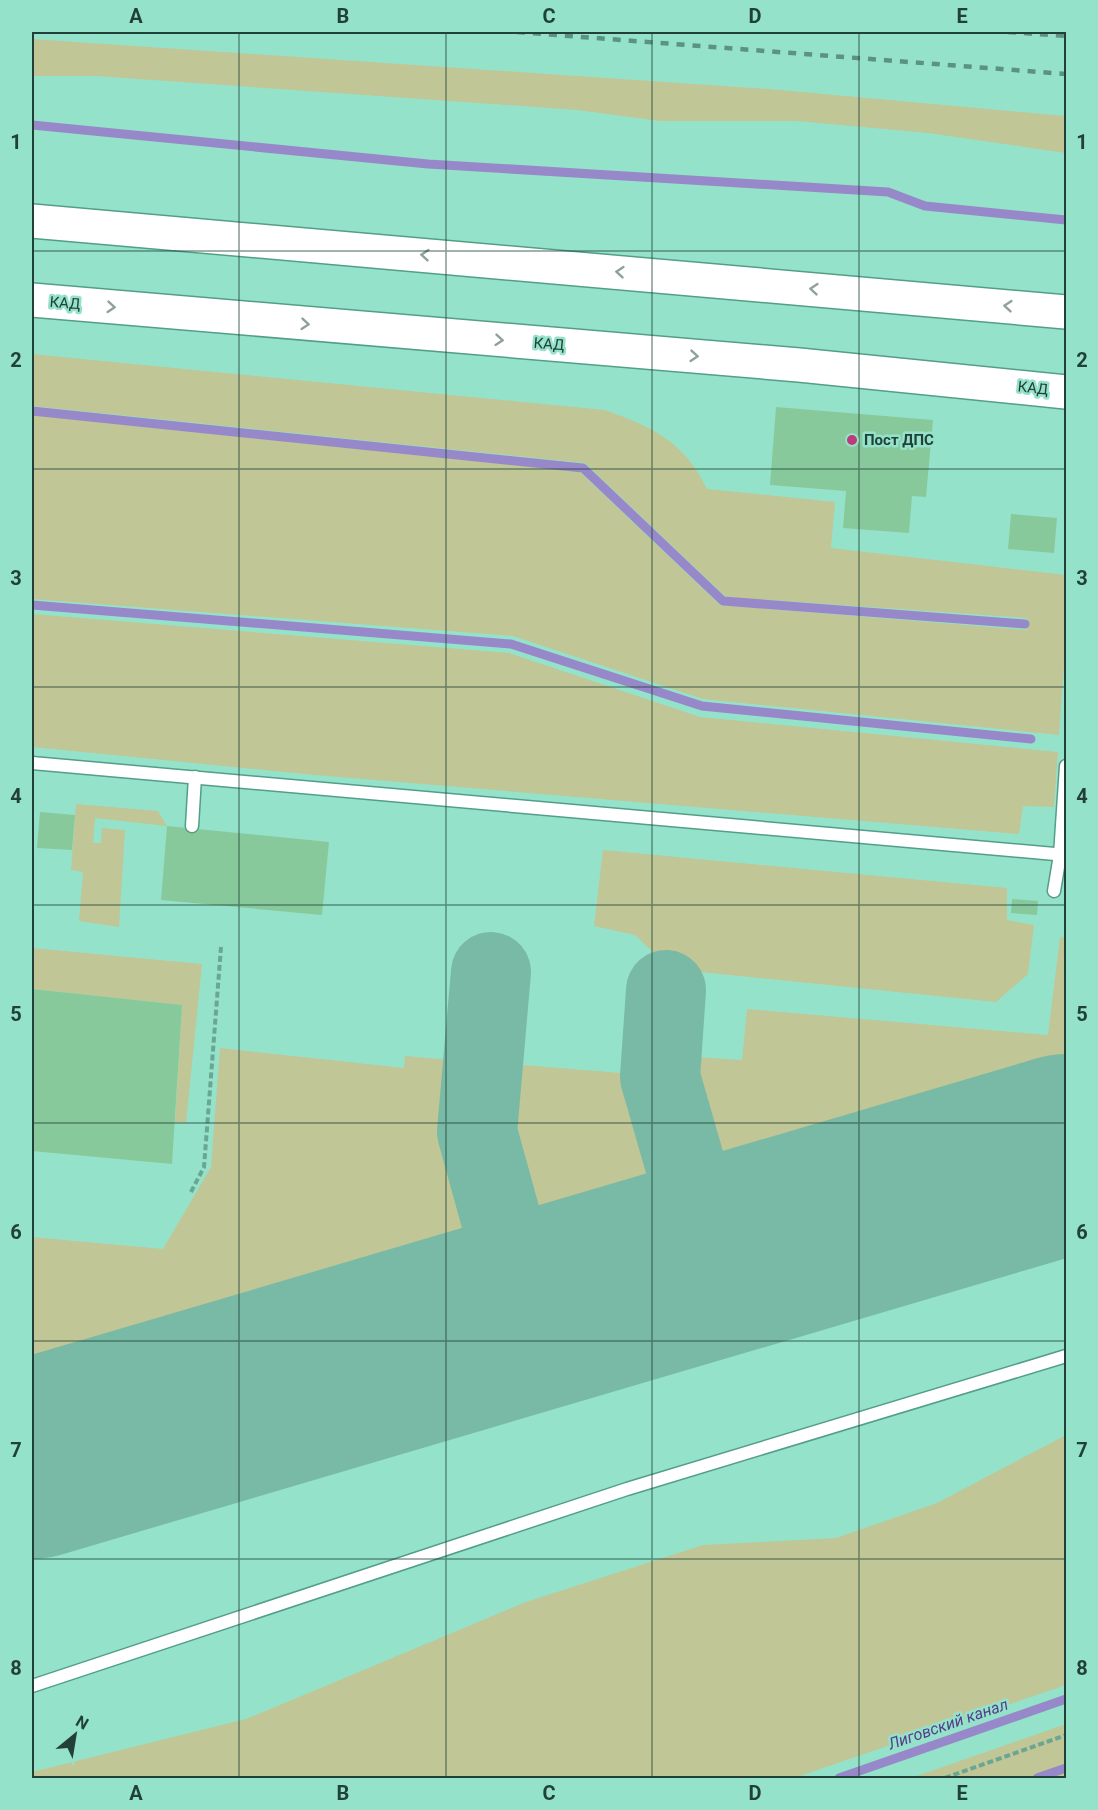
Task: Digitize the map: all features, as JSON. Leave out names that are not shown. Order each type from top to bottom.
[{"type":"highway","points":[[32,221],[1066,312]]},
{"type":"highway","name":"КАД","points":[[32,300],[775,363],[1066,392]]},
{"type":"lane","points":[[32,763],[1063,855]]},
{"type":"lane","points":[[1054,891],[1063,855],[1066,766]]},
{"type":"lane","points":[[192,826],[195,777]]},
{"type":"lane","points":[[32,1686],[627,1489],[1066,1356]]},
{"type":"path","points":[[191,1192],[204,1167],[221,947]]},
{"type":"path","points":[[945,1779],[1066,1735]]},
{"type":"green space","points":[[32,39],[769,89],[1066,116],[1066,153],[928,133],[797,121],[660,121],[577,110],[96,76],[32,76]]},
{"type":"green space","points":[[32,354],[605,410],[652,430],[677,447],[698,473],[707,489],[835,502],[831,548],[1066,575],[1066,637],[1059,735],[703,699],[513,636],[32,599],[32,414],[579,471],[720,605],[1027,630],[1027,618],[726,597],[585,463],[32,406]]},
{"type":"green space","points":[[32,614],[509,653],[700,717],[1058,752],[1054,807],[1023,806],[1019,834],[315,775],[32,747]]},
{"type":"green space","points":[[76,804],[158,811],[167,826],[95,818],[93,843],[101,843],[102,828],[125,830],[119,927],[79,921],[83,872],[71,870]]},
{"type":"green space","points":[[603,850],[1007,888],[1007,920],[1034,925],[1028,974],[996,1002],[671,969],[635,935],[594,926]]},
{"type":"green space","points":[[1060,937],[1066,938],[1066,1098],[740,1195],[703,1178],[678,1077],[679,1056],[742,1060],[747,1009],[1048,1035]]},
{"type":"green space","points":[[32,948],[202,964],[186,1123],[175,1122],[182,1005],[32,989]]},
{"type":"green space","points":[[220,1048],[404,1068],[405,1056],[463,1061],[459,1131],[487,1242],[470,1274],[32,1401],[32,1237],[163,1249],[211,1167]]},
{"type":"green space","points":[[499,1063],[645,1075],[677,1181],[658,1218],[556,1249],[524,1229],[496,1130]]},
{"type":"green space","points":[[1066,1435],[1066,1685],[794,1778],[32,1778],[32,1772],[246,1719],[526,1602],[703,1545],[836,1538],[937,1503]]},
{"type":"green space","points":[[1066,1724],[1066,1778],[911,1778]]},
{"type":"building","points":[[776,407],[933,420],[926,497],[912,496],[909,533],[843,528],[846,491],[770,485]]},
{"type":"building","points":[[1011,514],[1057,518],[1054,553],[1008,549]]},
{"type":"building","points":[[40,812],[75,815],[72,850],[37,848]]},
{"type":"building","points":[[167,826],[329,842],[322,915],[161,900]]},
{"type":"building","points":[[1012,899],[1038,901],[1037,915],[1011,913]]},
{"type":"building","points":[[32,989],[182,1005],[172,1164],[32,1151]]},
{"type":"waterway","points":[[32,125],[428,164],[888,192],[925,206],[1066,220]]},
{"type":"waterway","points":[[32,411],[583,468],[723,601],[1025,624]]},
{"type":"waterway","points":[[32,605],[511,644],[702,706],[1031,739]]},
{"type":"waterway","name":"Лиговский канал","points":[[839,1778],[1066,1699]]},
{"type":"waterway","points":[[1037,1778],[1066,1768]]},
{"type":"taxiway","points":[[491,972],[477,1132],[527,1313]]},
{"type":"taxiway","points":[[666,990],[660,1077],[712,1258]]},
{"type":"runway","points":[[32,1459],[1066,1154]]},
{"type":"railway","points":[[517,32],[1066,74]]},
{"type":"railway","points":[[1008,32],[1066,36]]},
{"type":"place","name":"Пост ДПС","points":[[852,440]]}]
